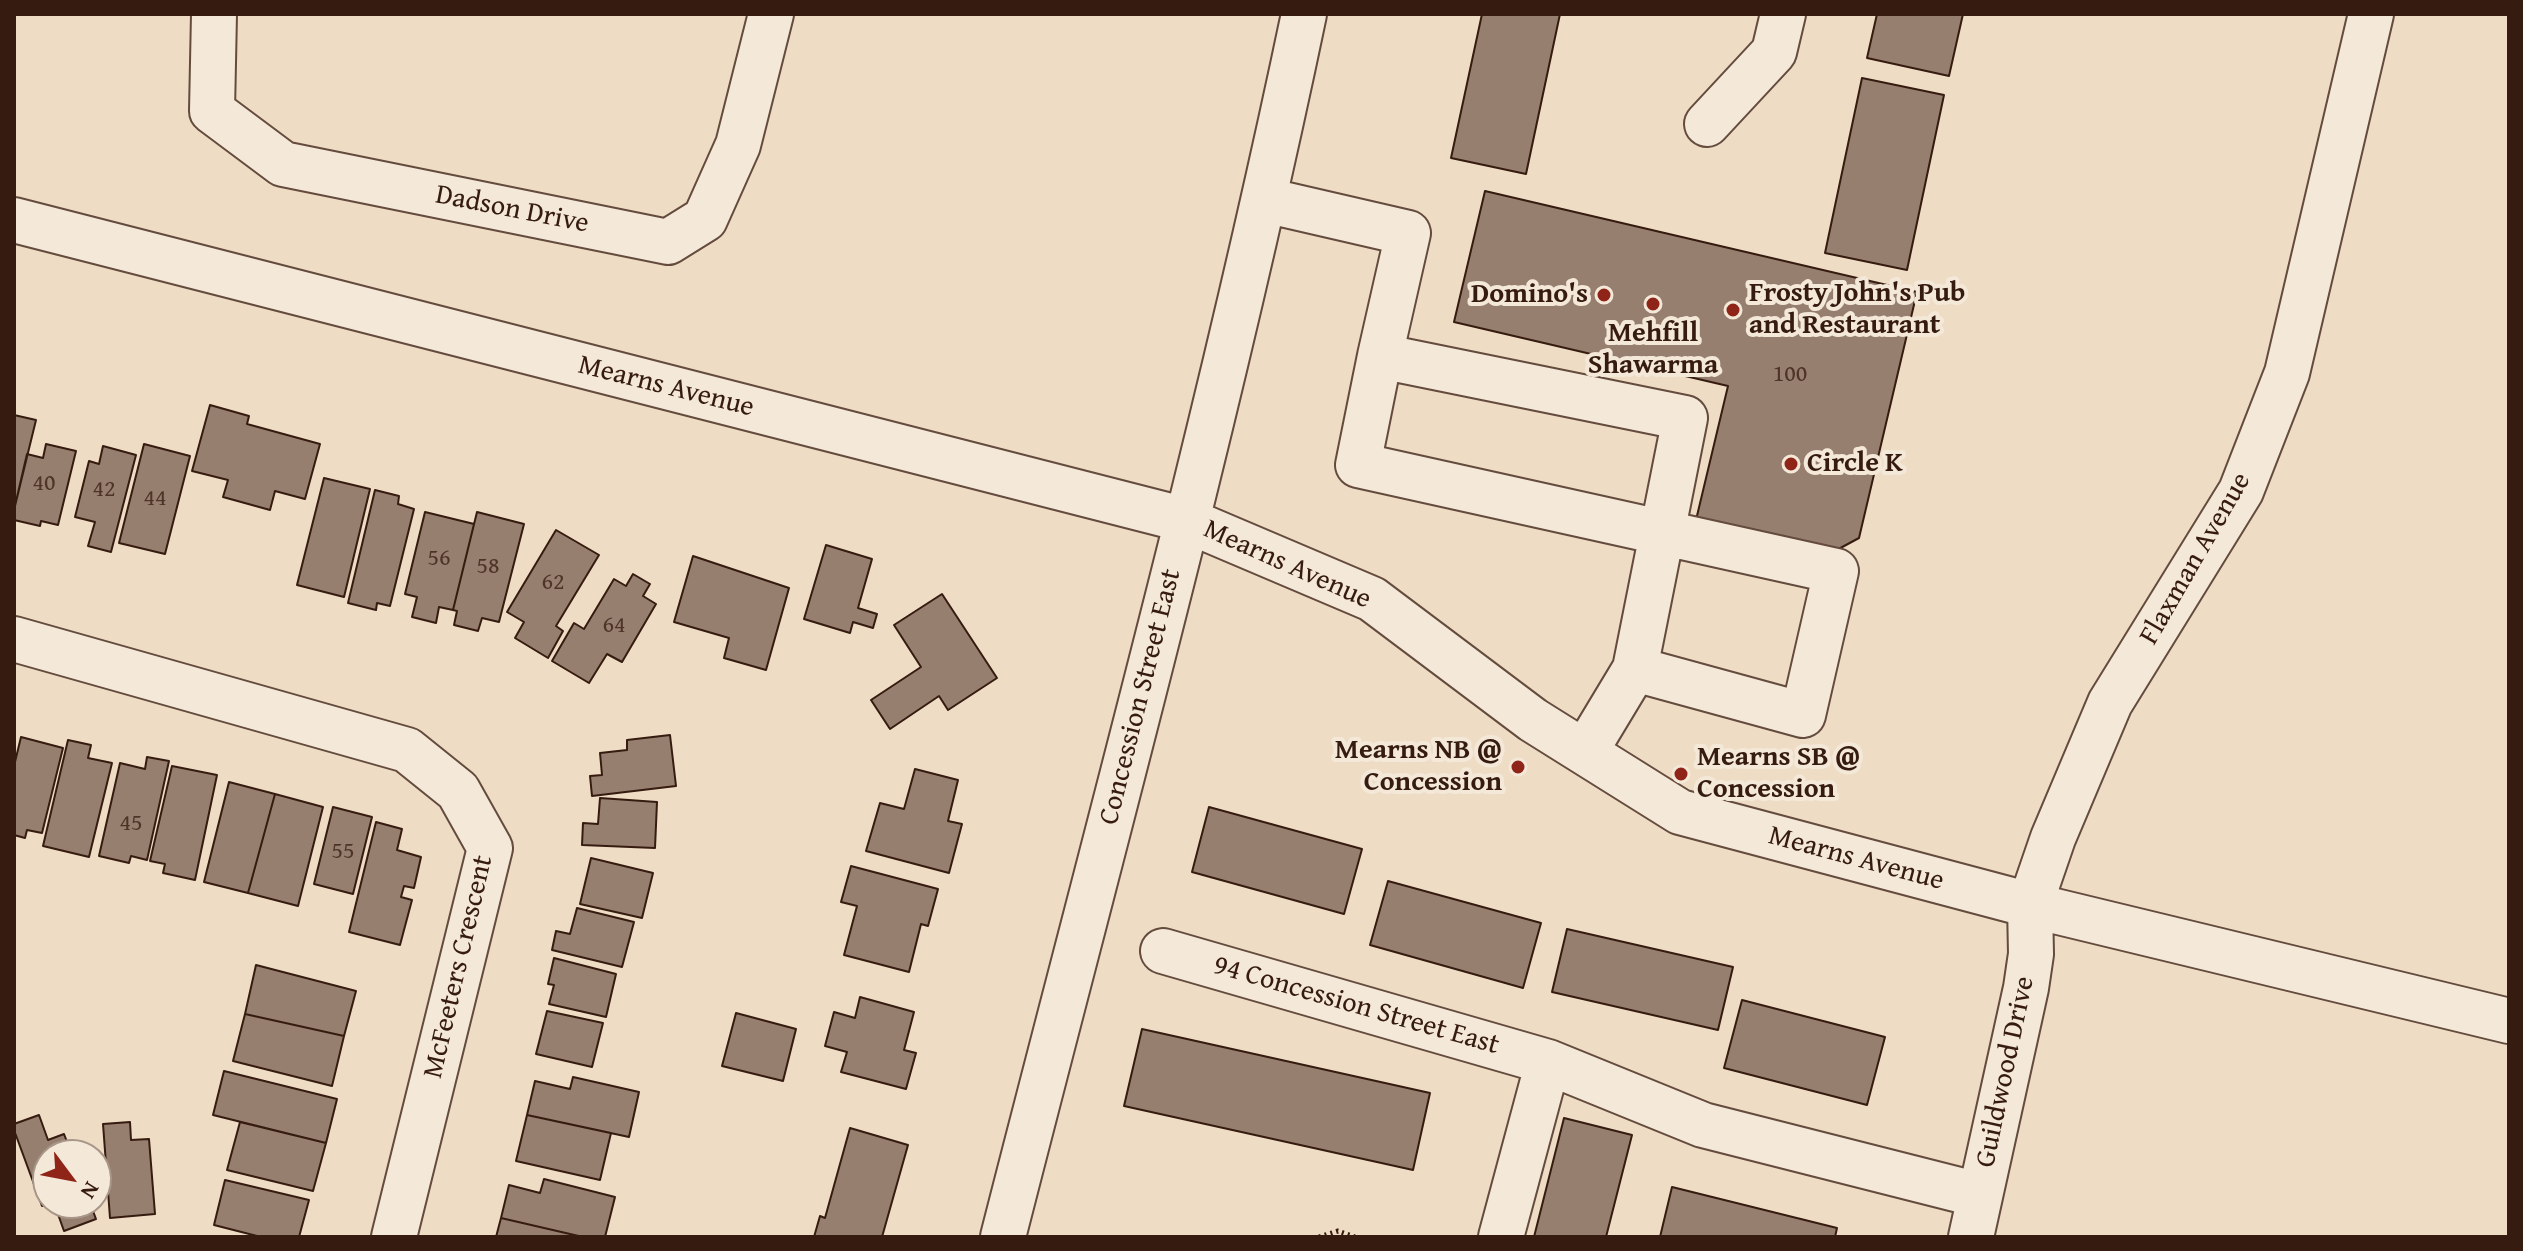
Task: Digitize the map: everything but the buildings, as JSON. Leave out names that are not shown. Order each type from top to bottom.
[{"type":"street","name":"Dadson Drive","points":[[214,14],[212,111],[283,164],[668,242],[705,219],[738,145],[771,14]]},
{"type":"street","name":"Concession Street East","points":[[1003,1237],[1265,200],[1304,14]]},
{"type":"street","points":[[1707,124],[1774,52],[1783,14]]},
{"type":"street","name":"Flaxman Avenue","points":[[2030,905],[2053,838],[2110,703],[2241,491],[2287,373],[2371,14]]},
{"type":"street","points":[[1265,200],[1408,233],[1358,465],[1836,571],[1803,715],[1635,669]]},
{"type":"street","name":"Mearns Avenue","points":[[14,220],[1186,520],[1372,599],[1533,720],[1680,812],[2030,905],[2509,1021]]},
{"type":"street","points":[[1380,356],[1685,418],[1635,669],[1585,752]]},
{"type":"street","name":"McFeeters Crescent","points":[[14,639],[407,750],[458,791],[490,848],[394,1237]]},
{"type":"street","name":"Guildwood Drive","points":[[1975,1216],[2026,988],[2031,954],[2030,905]]},
{"type":"street","name":"94 Concession Street East","points":[[1163,951],[1548,1062],[1703,1125],[1975,1216]]},
{"type":"street","points":[[1501,1237],[1548,1062]]},
{"type":"path","points":[[1319,1237],[1338,1231],[1355,1237]]},
{"type":"place","name":"Domino's","points":[[1604,295]]},
{"type":"place","name":"Mehfill Shawarma","points":[[1653,304]]},
{"type":"place","name":"Frosty John's Pub and Restaurant","points":[[1733,310]]},
{"type":"place","name":"Circle K","points":[[1791,464]]},
{"type":"place","name":"Mearns NB @ Concession","points":[[1518,767]]},
{"type":"place","name":"Mearns SB @ Concession","points":[[1681,774]]}]
